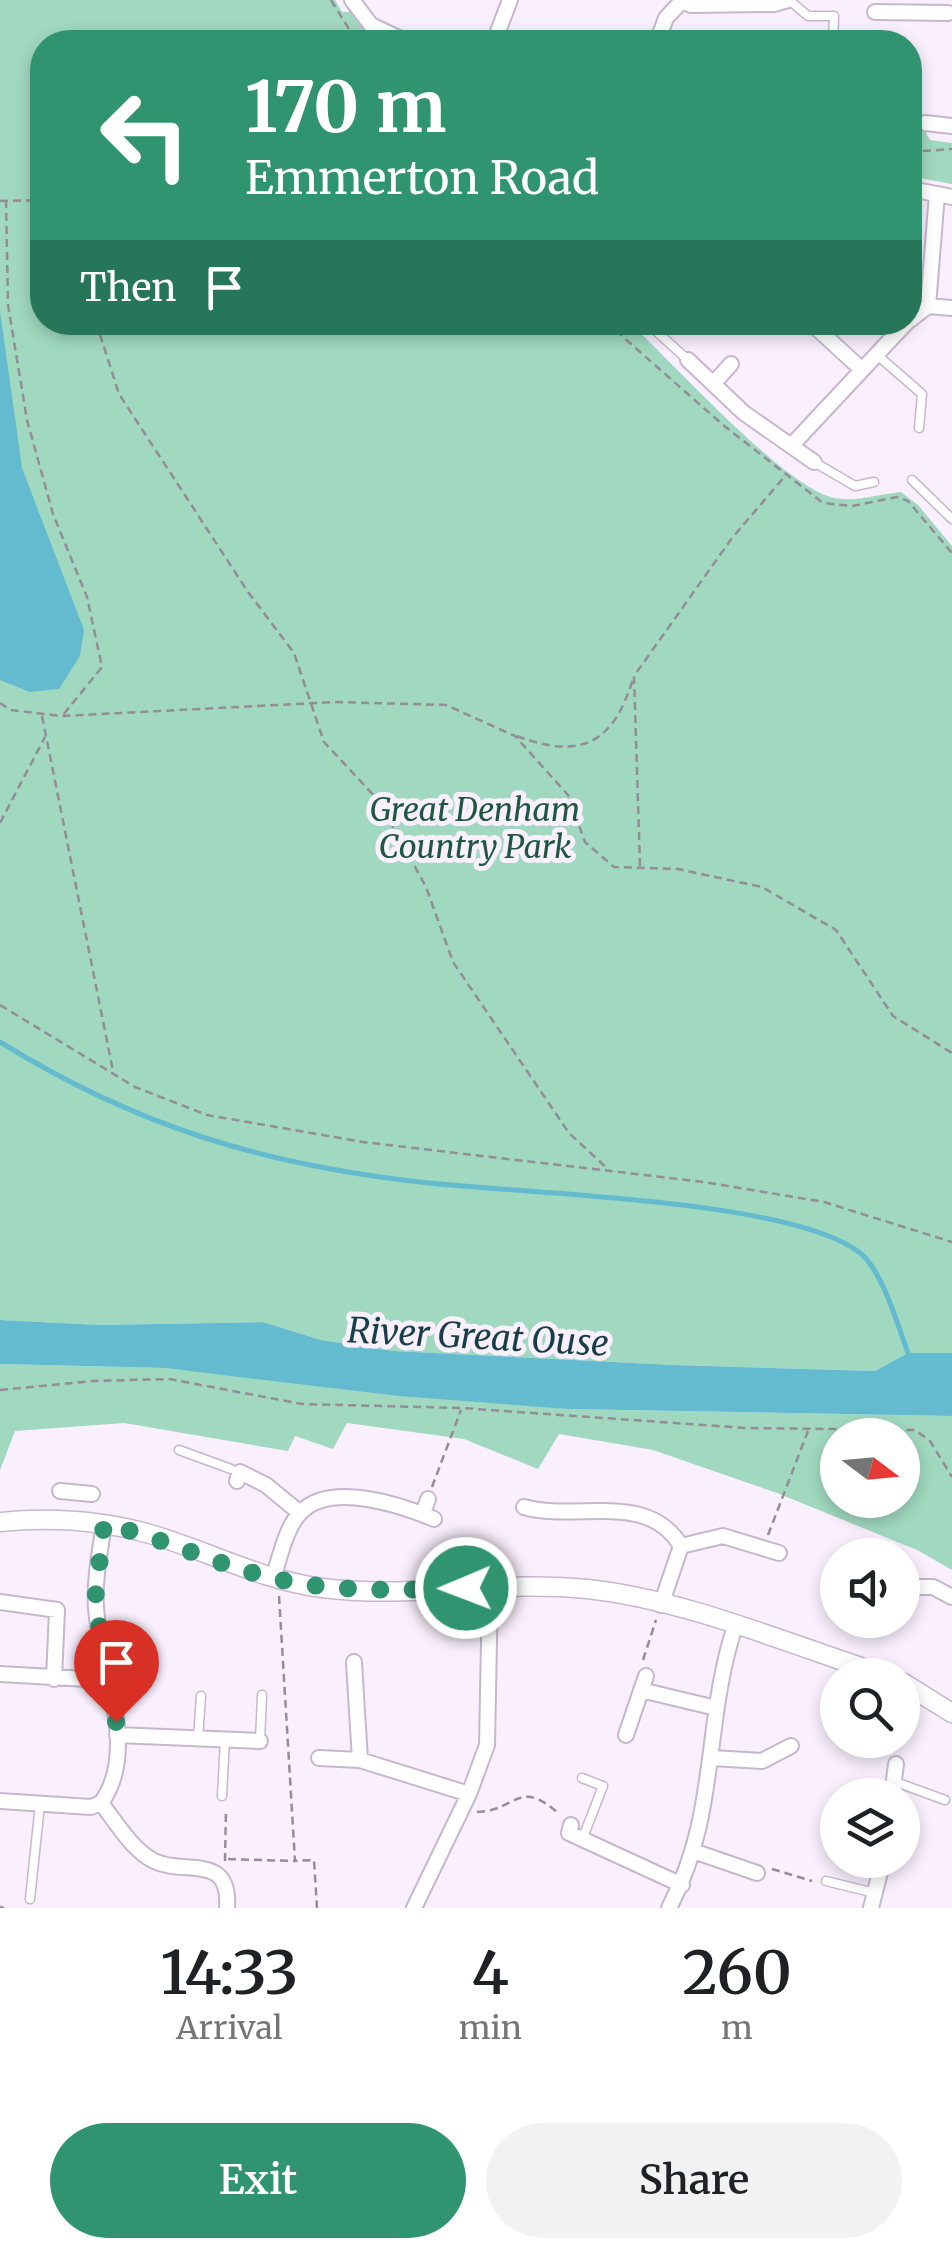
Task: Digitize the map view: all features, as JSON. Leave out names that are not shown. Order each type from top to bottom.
[{"type":"street","points":[[352,0],[372,25],[382,30]]},
{"type":"street","points":[[499,30],[510,0]]},
{"type":"street","points":[[662,30],[666,18],[682,0],[691,5],[774,4],[789,0]]},
{"type":"street","points":[[875,12],[951,12]]},
{"type":"street","points":[[922,122],[952,126]]},
{"type":"street","points":[[928,306],[944,195]]},
{"type":"street","points":[[922,311],[928,306],[952,308]]},
{"type":"street","points":[[824,335],[860,368]]},
{"type":"street","points":[[791,446],[895,335]]},
{"type":"street","points":[[688,360],[744,413],[814,462]]},
{"type":"street","points":[[714,383],[731,364]]},
{"type":"street","points":[[236,1474],[266,1485],[300,1513]]},
{"type":"street","points":[[60,1492],[84,1493],[75,1520]]},
{"type":"street","points":[[277,1579],[300,1513],[314,1503],[372,1498],[429,1511]]},
{"type":"street","points":[[533,1505],[566,1515],[644,1514],[672,1531],[681,1546],[661,1605]]},
{"type":"street","points":[[0,1522],[75,1520],[104,1524],[150,1534],[277,1579],[352,1590],[586,1589],[661,1605],[832,1658]]},
{"type":"street","points":[[100,1803],[112,1782],[116,1735],[95,1601],[104,1524]]},
{"type":"street","points":[[681,1546],[724,1536],[764,1541],[779,1553]]},
{"type":"street","points":[[920,1587],[933,1587],[952,1597]]},
{"type":"street","points":[[414,1908],[469,1794],[490,1723],[490,1588]]},
{"type":"street","points":[[0,1612],[0,1602],[57,1610],[54,1679]]},
{"type":"street","points":[[669,1908],[696,1852],[716,1708],[735,1626]]},
{"type":"street","points":[[354,1662],[360,1760]]},
{"type":"street","points":[[0,1674],[54,1679],[106,1675]]},
{"type":"street","points":[[626,1735],[644,1683],[716,1708]]},
{"type":"street","points":[[920,1692],[950,1708]]},
{"type":"street","points":[[116,1735],[260,1741]]},
{"type":"street","points":[[712,1758],[762,1761],[791,1746]]},
{"type":"street","points":[[319,1758],[360,1760],[469,1794]]},
{"type":"street","points":[[894,1778],[896,1764]]},
{"type":"street","points":[[0,1801],[100,1803],[156,1862],[198,1867],[218,1876],[225,1884],[226,1908]]},
{"type":"street","points":[[571,1825],[569,1833],[682,1885]]},
{"type":"street","points":[[696,1852],[757,1872]]},
{"type":"lane","points":[[789,0],[808,16],[834,16],[833,30]]},
{"type":"lane","points":[[660,335],[688,360]]},
{"type":"lane","points":[[876,353],[922,394],[919,428]]},
{"type":"lane","points":[[814,462],[855,486],[874,482]]},
{"type":"lane","points":[[912,480],[952,518]]},
{"type":"lane","points":[[178,1450],[236,1474]]},
{"type":"lane","points":[[260,1741],[262,1695]]},
{"type":"lane","points":[[198,1738],[201,1696]]},
{"type":"lane","points":[[222,1796],[225,1740]]},
{"type":"lane","points":[[582,1778],[603,1786],[582,1840]]},
{"type":"lane","points":[[920,1794],[945,1800]]},
{"type":"lane","points":[[30,1899],[40,1804]]},
{"type":"lane","points":[[826,1882],[873,1900]]},
{"type":"path","points":[[331,0],[350,30]]},
{"type":"path","points":[[922,151],[952,150]]},
{"type":"path","points":[[6,200],[8,305],[27,420],[53,514],[88,597],[102,667],[62,716]]},
{"type":"path","points":[[0,201],[30,200]]},
{"type":"path","points":[[100,335],[119,394],[248,592],[294,653],[324,742],[379,802],[426,888],[453,962],[569,1133],[610,1171]]},
{"type":"path","points":[[0,703],[10,710],[62,716],[312,703],[446,705],[550,748],[601,738],[622,715],[634,676],[732,538],[786,474]]},
{"type":"path","points":[[634,676],[640,868]]},
{"type":"path","points":[[42,714],[113,1074]]},
{"type":"path","points":[[0,822],[46,736]]},
{"type":"path","points":[[515,736],[568,796],[585,842],[614,867],[678,869],[762,887],[836,930],[893,1016],[952,1054]]},
{"type":"path","points":[[0,1005],[113,1074],[207,1115],[363,1142],[610,1171],[824,1202],[952,1242]]},
{"type":"path","points":[[0,1390],[93,1381],[169,1380],[302,1404],[462,1408],[808,1430],[915,1430],[930,1441],[952,1478]]},
{"type":"path","points":[[435,1480],[462,1408]]},
{"type":"path","points":[[764,1541],[772,1532],[808,1430]]},
{"type":"path","points":[[277,1579],[295,1861]]},
{"type":"path","points":[[644,1683],[641,1666],[661,1605]]},
{"type":"path","points":[[460,1811],[494,1809],[522,1794],[538,1797],[571,1825]]},
{"type":"path","points":[[218,1876],[226,1859],[226,1802],[222,1796]]},
{"type":"path","points":[[226,1859],[314,1860],[318,1908]]},
{"type":"path","points":[[757,1872],[768,1867],[826,1882]]},
{"type":"green space","name":"Great Denham Country Park","points":[[0,0],[335,0],[342,12],[352,12],[367,30],[30,30],[30,335],[642,335],[752,443],[804,484],[844,499],[901,492],[918,505],[952,546],[952,1353],[908,1353],[875,1371],[674,1365],[394,1351],[321,1340],[263,1322],[100,1325],[0,1320]]},
{"type":"green space","points":[[922,131],[930,140],[952,143],[952,184],[922,179]]},
{"type":"green space","points":[[0,1364],[165,1368],[567,1409],[952,1416],[952,1570],[920,1552],[920,1538],[888,1538],[838,1518],[920,1518],[920,1418],[820,1418],[820,1511],[653,1450],[559,1434],[538,1469],[464,1439],[347,1423],[333,1449],[295,1436],[288,1451],[124,1423],[15,1431],[0,1470]]},
{"type":"water","points":[[0,311],[22,468],[84,630],[80,656],[59,689],[30,692],[0,680]]},
{"type":"water","name":"River Great Ouse","points":[[0,1320],[100,1325],[263,1322],[321,1340],[394,1351],[674,1365],[875,1371],[908,1353],[952,1353],[952,1416],[567,1409],[399,1396],[165,1368],[0,1364]]},
{"type":"waterway","points":[[0,1042],[101,1097],[201,1137],[253,1152],[420,1182],[714,1209],[823,1234],[859,1252],[875,1271],[908,1353]]},
{"type":"route","points":[[116,1722],[95,1601],[104,1524],[150,1534],[244,1570],[321,1588],[466,1588]]}]
